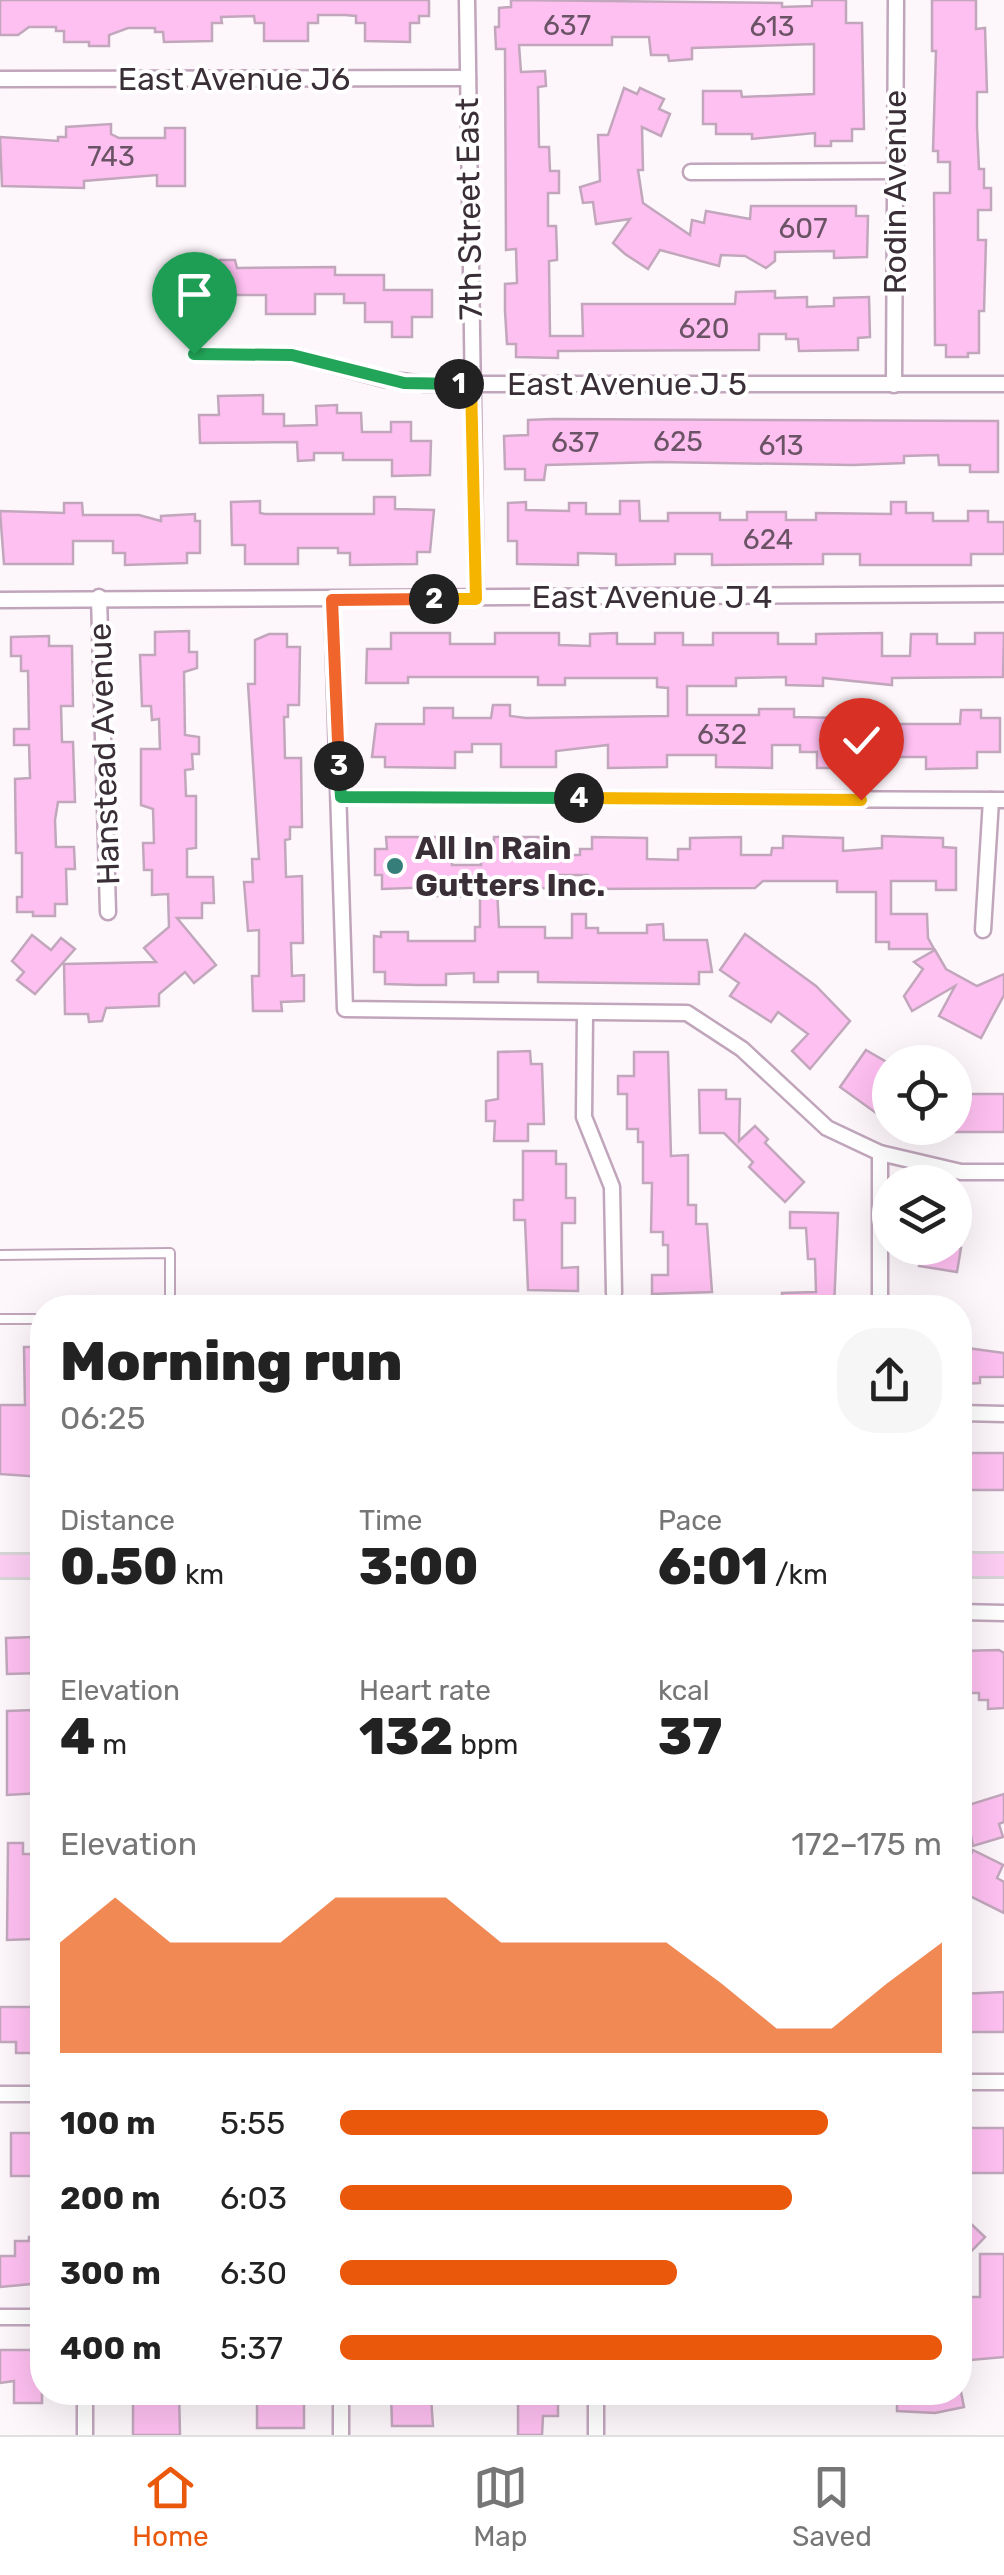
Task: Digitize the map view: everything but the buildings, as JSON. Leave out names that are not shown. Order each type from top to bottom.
[{"type":"main road","points":[[972,1564],[1004,1565]]},
{"type":"main road","points":[[0,1566],[30,1566]]},
{"type":"street","name":"7th Street East","points":[[467,0],[476,599]]},
{"type":"street","name":"Rodin Avenue","points":[[894,385],[896,0]]},
{"type":"street","name":"East Avenue J6","points":[[0,79],[468,78]]},
{"type":"street","points":[[691,172],[895,171]]},
{"type":"street","name":"East Avenue J 5","points":[[194,354],[270,353],[314,359],[404,383],[1004,384]]},
{"type":"street","name":"East Avenue J 4","points":[[0,600],[1004,594]]},
{"type":"street","name":"Hanstead Avenue","points":[[99,597],[108,912]]},
{"type":"street","points":[[332,600],[345,1009],[686,1013],[742,1049],[827,1128],[880,1154],[961,1172],[1004,1172]]},
{"type":"street","points":[[341,797],[998,800],[983,930]]},
{"type":"street","points":[[585,1014],[584,1117],[612,1188],[614,1293]]},
{"type":"street","points":[[880,1154],[880,1295]]},
{"type":"street","points":[[972,1414],[1004,1414]]},
{"type":"street","points":[[972,1612],[1004,1613]]},
{"type":"street","points":[[972,2082],[1004,2082]]},
{"type":"street","points":[[0,2094],[30,2094]]},
{"type":"street","points":[[0,2317],[30,2317]]},
{"type":"street","points":[[85,2405],[85,2435]]},
{"type":"street","points":[[341,2405],[341,2435]]},
{"type":"street","points":[[596,2405],[596,2435]]},
{"type":"lane","points":[[0,1255],[170,1253],[170,1295]]},
{"type":"lane","points":[[0,1319],[30,1319]]},
{"type":"place","name":"All In Rain Gutters Inc.","points":[[395,866]]},
{"type":"route","points":[[194,354],[270,353],[314,359],[404,383],[471,384],[476,599],[332,600],[341,797],[861,800]]}]
